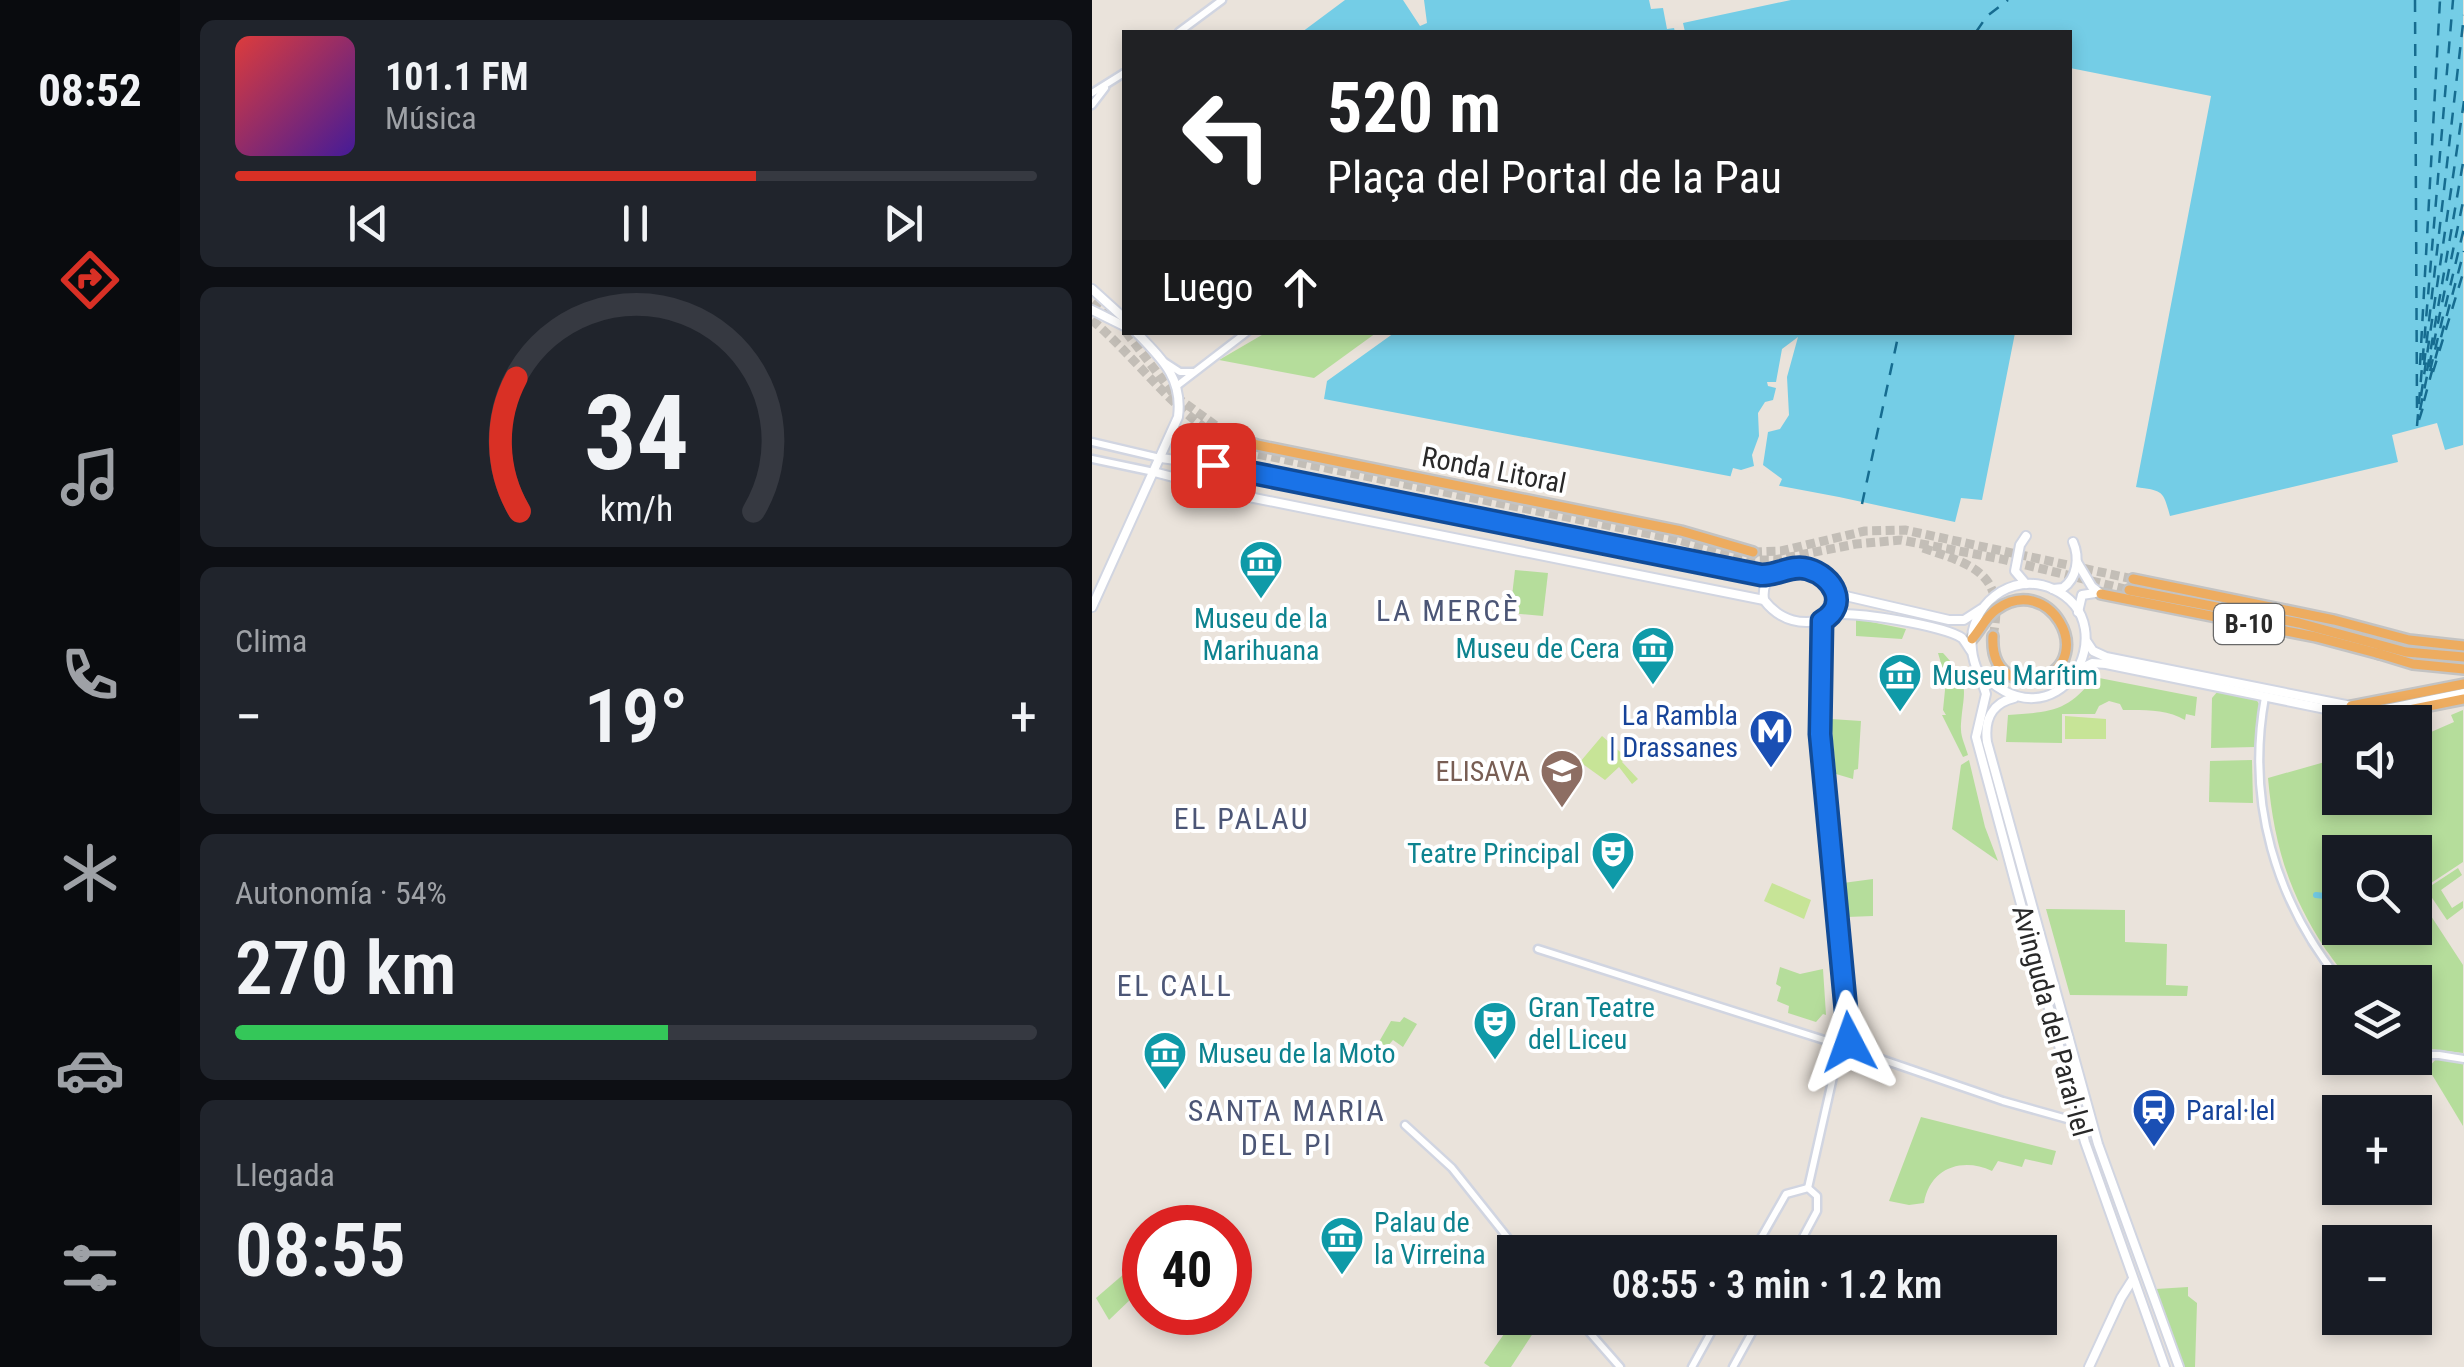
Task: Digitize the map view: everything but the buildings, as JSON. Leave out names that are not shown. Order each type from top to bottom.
[{"type":"highway","name":"Ronda Litoral","points":[[1226,433],[1257,446],[1682,531],[1753,552]]},
{"type":"highway","name":"B-10","points":[[2464,646],[2409,640],[2334,620],[2131,584],[2406,652],[2464,657]]},
{"type":"highway","name":"B-10","points":[[2101,594],[2316,637],[2414,664],[2464,669]]},
{"type":"highway","points":[[1972,638],[1992,612],[2020,600],[2036,602],[2052,611],[2063,626],[2066,644],[2061,663],[2040,679],[2014,678],[1996,661],[1993,636]]},
{"type":"highway","name":"B-10","points":[[2309,626],[2380,654]]},
{"type":"highway","points":[[2416,705],[2464,691]]},
{"type":"main road","points":[[1092,288],[1122,316]]},
{"type":"main road","points":[[1092,310],[1122,325]]},
{"type":"main road","points":[[1092,607],[1178,417],[1178,385],[1139,335]]},
{"type":"main road","points":[[1161,458],[1772,576]]},
{"type":"main road","points":[[1154,472],[1249,497],[1764,600],[1786,619],[1822,620],[1849,612],[1941,630],[1962,638],[1972,651]]},
{"type":"main road","points":[[2026,536],[2018,551],[2015,571],[2026,584]]},
{"type":"main road","points":[[2073,542],[2092,588],[2101,594]]},
{"type":"main road","points":[[2053,589],[2070,583],[2077,558]]},
{"type":"main road","points":[[1764,600],[1763,587],[1772,576],[1790,569],[1808,569],[1823,576],[1837,594],[1950,620],[1964,620],[2003,590],[2026,584],[2053,589],[2079,616],[2086,652],[2078,671]]},
{"type":"main road","points":[[1822,620],[1837,594]]},
{"type":"main road","name":"B-10","points":[[2079,616],[2082,595],[2101,594]]},
{"type":"main road","points":[[1981,608],[1972,638],[1977,670],[1998,688],[2019,698],[2049,696],[2088,664],[2102,664],[2327,705]]},
{"type":"main road","points":[[2085,638],[2100,655],[2266,693]]},
{"type":"main road","name":"Avinguda del Paral·lel","points":[[1977,670],[1986,694],[1976,724],[1977,744],[2080,1123],[2166,1367]]},
{"type":"main road","name":"Avinguda del Paral·lel","points":[[2019,698],[1994,708],[1986,736],[2092,1126],[2179,1367]]},
{"type":"main road","points":[[2089,1367],[2134,1279]]},
{"type":"street","points":[[1182,30],[1222,0]]},
{"type":"street","points":[[1092,93],[1122,74]]},
{"type":"street","points":[[1092,105],[1105,87]]},
{"type":"street","points":[[1178,385],[1243,335]]},
{"type":"street","points":[[1161,360],[1180,372],[1194,372]]},
{"type":"street","points":[[1092,442],[1161,458]]},
{"type":"street","points":[[1092,459],[1154,472]]},
{"type":"street","points":[[1808,1188],[1843,1044],[1820,734],[1822,620]]},
{"type":"street","points":[[2393,705],[2464,691]]},
{"type":"street","points":[[2266,693],[2260,781],[2264,829],[2271,858],[2302,927],[2329,965]]},
{"type":"street","points":[[1538,949],[1843,1044],[1950,1084],[2092,1126]]},
{"type":"street","points":[[2432,1056],[2464,1059]]},
{"type":"street","points":[[1405,1125],[1452,1168],[1505,1235]]},
{"type":"street","points":[[1763,1235],[1786,1194],[1808,1188]]},
{"type":"street","points":[[1804,1235],[1818,1207],[1817,1196],[1808,1188]]},
{"type":"street","points":[[1592,1335],[1620,1367]]},
{"type":"street","points":[[1692,1367],[1709,1335]]},
{"type":"street","points":[[1733,1367],[1751,1335]]},
{"type":"green space","points":[[1262,335],[1373,335],[1314,378],[1219,360]]},
{"type":"green space","points":[[1515,570],[1548,573],[1543,616],[1510,613]]},
{"type":"green space","points":[[1856,619],[1906,629],[1902,639],[1856,636]]},
{"type":"green space","points":[[1938,653],[1953,664],[1963,682],[1961,730],[1968,755],[1963,757],[1942,715],[1946,715],[1946,680]]},
{"type":"green space","points":[[2094,677],[2197,697],[2195,716],[2186,714],[2185,720],[2163,712],[2123,710],[2120,704],[2109,701],[2099,706],[2095,714],[2062,714],[2062,743],[2006,742],[2008,715],[2035,713],[2066,704]]},
{"type":"green space","points":[[2218,691],[2256,699],[2259,704],[2255,747],[2211,748],[2212,698]]},
{"type":"green space","points":[[2463,710],[2463,862],[2432,882],[2432,835],[2322,835],[2322,943],[2285,868],[2268,778],[2322,763],[2322,815],[2432,815],[2432,732],[2454,722],[2451,715]]},
{"type":"green space","points":[[2065,716],[2106,719],[2106,739],[2065,739]]},
{"type":"green space","points":[[1831,719],[1861,721],[1858,769],[1854,770],[1853,779],[1836,774]]},
{"type":"green space","points":[[1602,736],[1626,757],[1622,762],[1638,779],[1632,784],[1619,767],[1605,780],[1580,762]]},
{"type":"green space","points":[[1969,760],[1985,827],[1998,861],[1952,829],[1961,765]]},
{"type":"green space","points":[[2252,760],[2253,803],[2209,802],[2210,761]]},
{"type":"green space","points":[[2458,868],[2462,875],[2441,890],[2452,908],[2463,901],[2463,908],[2447,920],[2432,898],[2432,885]]},
{"type":"green space","points":[[1873,879],[1873,916],[1847,917],[1843,883]]},
{"type":"green space","points":[[1772,883],[1811,900],[1804,919],[1764,901]]},
{"type":"green space","points":[[2046,909],[2125,910],[2125,942],[2167,944],[2166,985],[2188,986],[2187,996],[2070,995]]},
{"type":"green space","points":[[2432,918],[2463,965],[2463,1053],[2432,1049],[2432,965],[2337,965],[2323,945],[2432,945]]},
{"type":"green space","points":[[1780,967],[1800,974],[1823,969],[1826,1015],[1816,1022],[1788,1013],[1789,1006],[1777,1001]]},
{"type":"green space","points":[[1404,1017],[1417,1024],[1403,1047],[1393,1040],[1382,1053],[1376,1047],[1391,1021],[1400,1022]]},
{"type":"green space","points":[[2436,1059],[2463,1063],[2463,1126],[2432,1075]]},
{"type":"green space","points":[[1921,1117],[2056,1151],[2052,1165],[2025,1159],[2022,1167],[1998,1161],[1992,1171],[1959,1166],[1933,1181],[1924,1203],[1889,1201]]},
{"type":"green space","points":[[1122,1276],[1122,1308],[1109,1320],[1096,1298]]},
{"type":"green space","points":[[2188,1287],[2188,1296],[2197,1303],[2195,1367],[2184,1367],[2156,1289]]},
{"type":"green space","points":[[1503,1335],[1532,1335],[1511,1367],[1490,1367],[1484,1363]]},
{"type":"water","points":[[1345,0],[1403,0],[1420,26],[1427,23],[1424,0],[1649,0],[1651,9],[1663,8],[1667,29],[1674,30],[1305,30]]},
{"type":"water","points":[[1791,0],[2463,0],[2463,445],[2445,450],[2437,423],[2392,435],[2398,462],[2170,516],[2160,493],[2136,487],[2211,96],[2072,68],[2072,30],[1685,30],[1683,23]]},
{"type":"water","points":[[1391,335],[2015,335],[1982,500],[1961,498],[1955,522],[1324,399],[1327,381]]},
{"type":"pier","points":[[1798,337],[1787,377],[1789,415],[1780,429],[1768,432],[1763,465],[1782,479],[1778,488],[1730,478],[1733,468],[1754,466],[1758,413],[1765,402],[1773,400],[1776,388],[1767,382],[1776,382],[1782,349]]},
{"type":"waterway","points":[[2316,895],[2322,896]]},
{"type":"ferry route","points":[[1977,30],[1987,16],[2008,0]]},
{"type":"ferry route","points":[[2415,0],[2417,410]]},
{"type":"ferry route","points":[[2420,365],[2440,0]]},
{"type":"ferry route","points":[[2417,426],[2453,0]]},
{"type":"ferry route","points":[[2424,365],[2464,15]]},
{"type":"ferry route","points":[[2421,396],[2464,101]]},
{"type":"ferry route","points":[[2427,371],[2464,157]]},
{"type":"ferry route","points":[[2420,410],[2464,197]]},
{"type":"ferry route","points":[[2430,371],[2464,228]]},
{"type":"ferry route","points":[[2424,401],[2464,251]]},
{"type":"ferry route","points":[[2433,372],[2464,270]]},
{"type":"ferry route","points":[[1862,504],[1898,335]]},
{"type":"ferry route","points":[[2419,420],[2424,404]]},
{"type":"tunnel","points":[[1092,303],[1107,316]]},
{"type":"tunnel","points":[[1092,320],[1188,414],[1231,444],[1257,454],[1675,539],[1751,560],[1774,560],[1856,544],[1901,540],[2129,590]]},
{"type":"tunnel","points":[[1128,335],[1175,396],[1226,433]]},
{"type":"tunnel","points":[[1753,552],[1781,551],[1865,531],[1905,530],[2133,579]]},
{"type":"tunnel","points":[[1923,548],[1971,567],[1990,585],[1995,598],[1993,636]]},
{"type":"place","name":"Museu de la Marihuana","points":[[1261,600]]},
{"type":"place","name":"Museu de Cera","points":[[1653,686]]},
{"type":"place","name":"Museu Marítim","points":[[1900,713]]},
{"type":"place","name":"La Rambla | Drassanes","points":[[1771,769]]},
{"type":"place","name":"ELISAVA","points":[[1562,809]]},
{"type":"place","name":"Teatre Principal","points":[[1613,891]]},
{"type":"place","name":"Gran Teatre del Liceu","points":[[1495,1061]]},
{"type":"place","name":"Museu de la Moto","points":[[1165,1091]]},
{"type":"place","name":"Paral·lel","points":[[2154,1148]]},
{"type":"place","name":"Palau de la Virreina","points":[[1342,1276]]},
{"type":"district","name":"LA MERCÈ","points":[[1448,610]]},
{"type":"district","name":"EL PALAU","points":[[1242,818]]},
{"type":"district","name":"EL CALL","points":[[1175,985]]},
{"type":"district","name":"SANTA MARIA DEL PI","points":[[1287,1127]]},
{"type":"route","points":[[1213,465],[1761,575],[1803,568],[1828,580],[1837,599],[1831,616],[1822,621],[1820,734],[1849,1042]]}]
